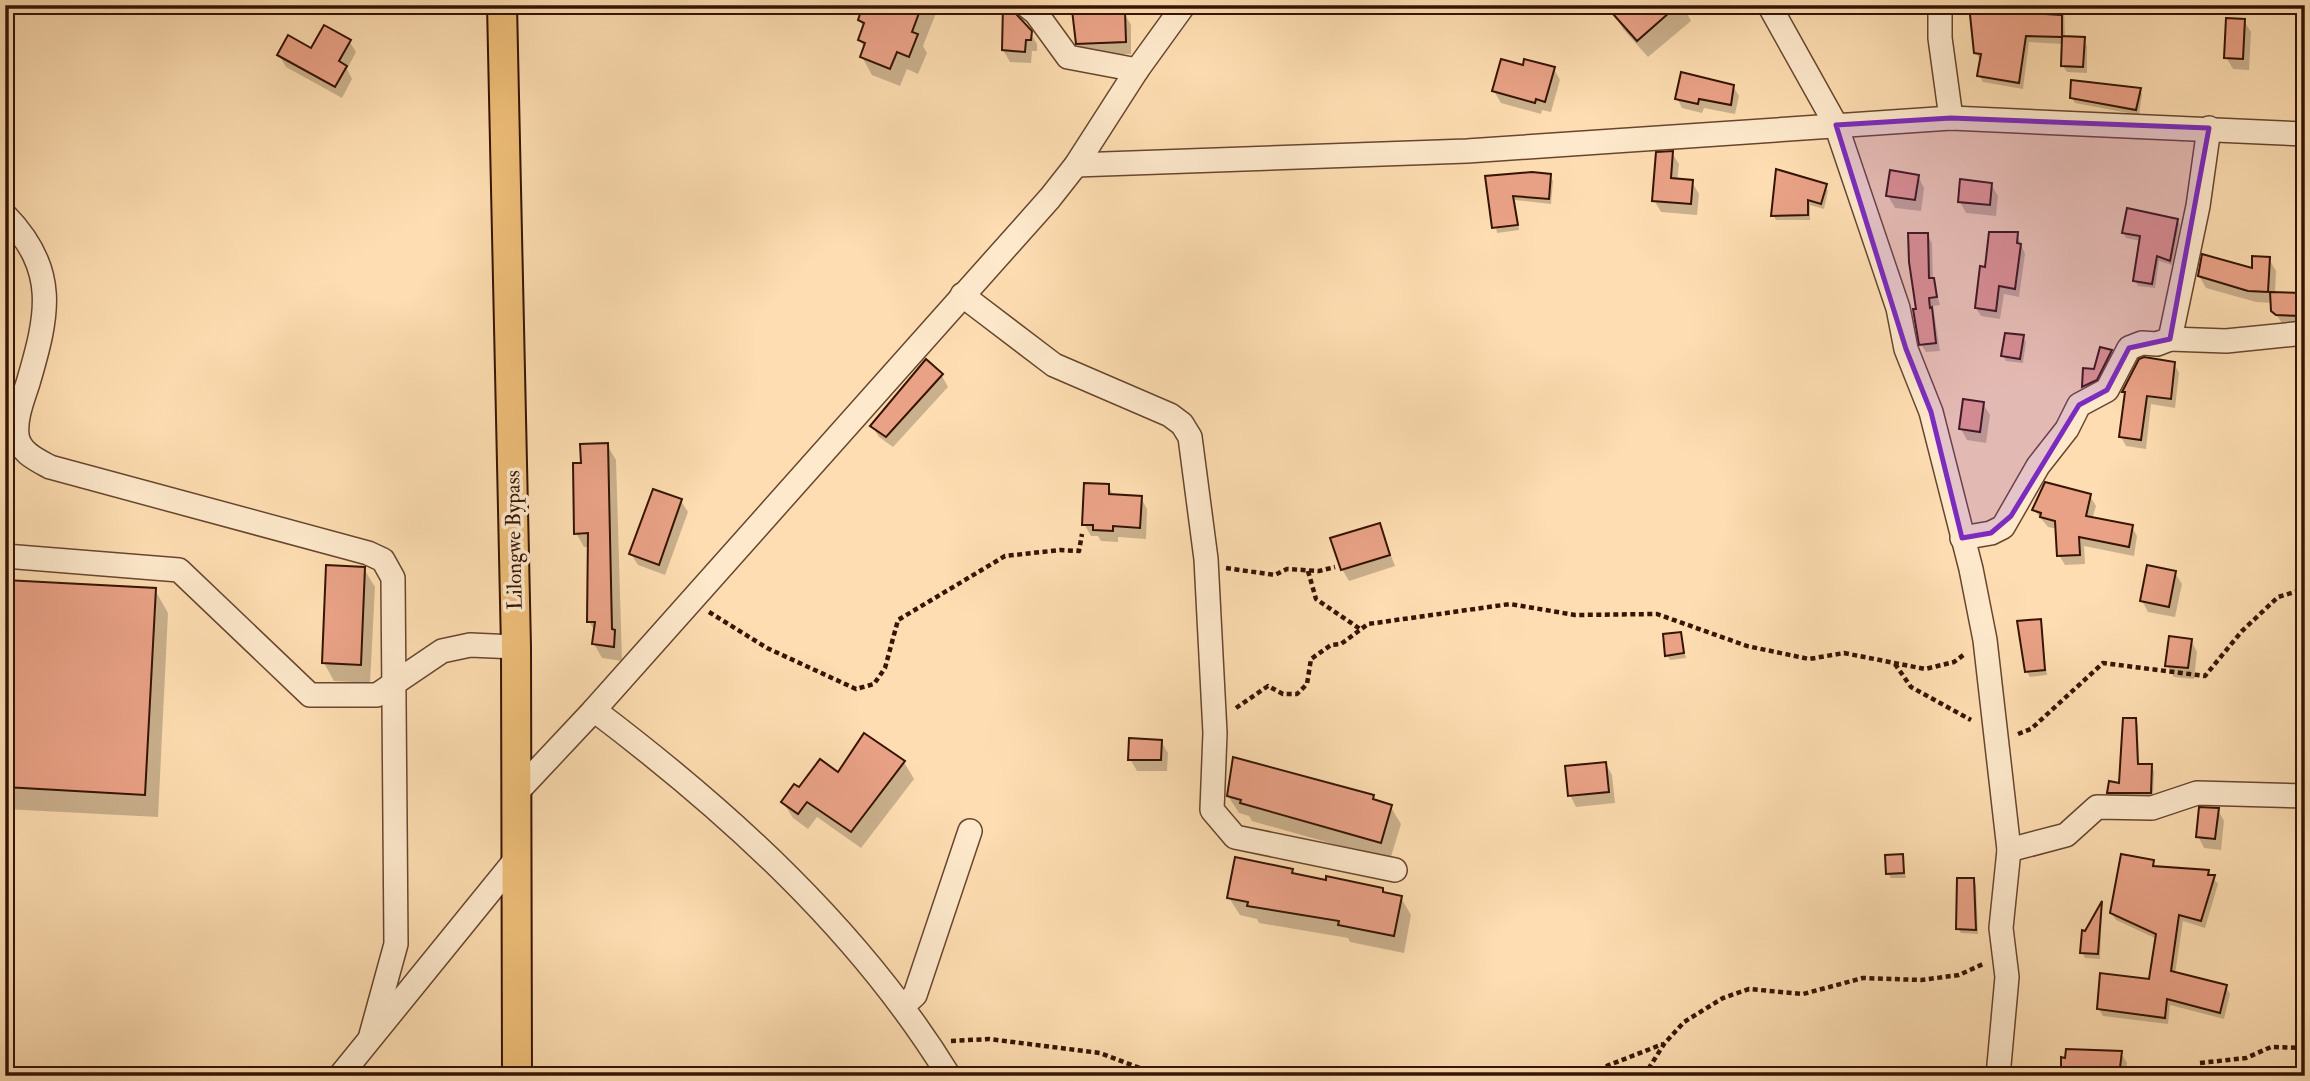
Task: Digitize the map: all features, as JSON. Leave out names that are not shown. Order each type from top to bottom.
[{"type":"main road","name":"Lilongwe Bypass","points":[[502,5],[516,647],[517,1076]]},
{"type":"street","points":[[1026,5],[1037,13],[1068,57],[1137,70]]},
{"type":"street","points":[[518,791],[594,710],[1076,165],[1137,70],[1184,5]]},
{"type":"street","points":[[1769,5],[1836,125],[1898,309],[1906,349],[1931,412],[1985,640],[2010,850],[2001,928],[2007,977],[1998,1076]]},
{"type":"street","points":[[1940,5],[1940,38],[1951,118]]},
{"type":"street","points":[[1076,165],[1467,151],[1951,118],[2305,134]]},
{"type":"street","points":[[2170,339],[2198,206],[2209,128]]},
{"type":"street","points":[[5,215],[35,252],[46,291],[44,328],[19,412],[16,437],[29,455],[50,467],[368,553],[383,560],[393,578],[396,944],[371,1035]]},
{"type":"street","points":[[962,295],[1054,365],[1170,415],[1182,425],[1194,451],[1206,559],[1215,733],[1213,810],[1235,837],[1395,870]]},
{"type":"street","points":[[1962,538],[1991,533],[2003,527],[2038,466],[2067,429],[2079,405],[2106,390],[2129,348],[2142,342],[2157,344],[2170,339],[2226,341],[2305,333]]},
{"type":"street","points":[[5,556],[179,570],[310,695],[377,695],[442,651],[470,645],[516,647]]},
{"type":"street","points":[[594,710],[658,758],[737,826],[804,893],[903,1006],[949,1076]]},
{"type":"street","points":[[2010,850],[2066,835],[2097,807],[2152,808],[2197,793],[2305,796]]},
{"type":"street","points":[[903,1006],[915,995],[970,831]]},
{"type":"street","points":[[340,1076],[517,858]]},
{"type":"path","points":[[690,601],[767,648],[856,690],[874,684],[885,668],[898,621],[1005,556],[1060,550],[1079,551],[1082,534]]},
{"type":"path","points":[[1206,559],[1224,568],[1275,575],[1287,569],[1308,571],[1335,567]]},
{"type":"path","points":[[1308,571],[1316,600],[1360,629]]},
{"type":"path","points":[[1895,664],[1911,687],[1997,736],[2031,729],[2103,663],[2205,676],[2242,631],[2278,597],[2305,589]]},
{"type":"path","points":[[1215,733],[1241,702],[1268,686],[1283,694],[1297,694],[1307,684],[1311,659],[1331,645],[1341,644],[1368,624],[1510,604],[1575,615],[1657,614],[1747,646],[1809,659],[1844,653],[1925,669],[1954,662],[1985,640]]},
{"type":"path","points":[[1644,1076],[1664,1044],[1684,1022],[1705,1007],[1749,989],[1803,995],[1863,978],[1921,980],[1959,975],[2006,953]]},
{"type":"path","points":[[929,1043],[989,1039],[1100,1053],[1161,1076]]},
{"type":"path","points":[[1592,1076],[1604,1067],[1664,1044]]},
{"type":"path","points":[[2200,1063],[2246,1059],[2271,1047],[2305,1048]]},
{"type":"path","points":[[120,1076],[143,1076]]},
{"type":"highlighted area","points":[[1951,118],[2209,128],[2170,339],[2129,348],[2107,390],[2079,405],[2011,516],[1991,533],[1962,538],[1931,412],[1906,349],[1836,125]]},
{"type":"building","points":[[863,5],[922,5],[912,32],[918,34],[909,57],[897,52],[890,69],[860,57],[865,43],[858,40],[864,23],[858,20]]},
{"type":"building","points":[[1003,5],[1012,5],[1017,15],[1032,31],[1031,40],[1026,40],[1025,52],[1002,50]]},
{"type":"building","points":[[1605,5],[1678,5],[1637,41]]},
{"type":"building","points":[[1969,5],[2025,5],[2026,13],[2062,15],[2062,36],[2085,37],[2083,67],[2061,66],[2062,37],[2026,36],[2019,83],[1977,76],[1981,54],[1974,53]]},
{"type":"building","points":[[1072,10],[1125,11],[1126,42],[1076,44]]},
{"type":"building","points":[[2226,18],[2245,19],[2243,59],[2224,58]]},
{"type":"building","points":[[324,25],[351,40],[339,61],[347,66],[335,87],[277,55],[288,35],[311,48]]},
{"type":"building","points":[[1501,59],[1523,65],[1524,59],[1555,67],[1545,102],[1536,99],[1535,103],[1492,91]]},
{"type":"building","points":[[1681,72],[1734,85],[1731,105],[1699,99],[1698,104],[1675,99]]},
{"type":"building","points":[[2071,80],[2141,88],[2136,110],[2070,98]]},
{"type":"building","points":[[1673,151],[1671,178],[1693,180],[1691,204],[1652,201],[1656,152]]},
{"type":"building","points":[[1776,169],[1827,184],[1821,204],[1808,200],[1808,215],[1771,216]]},
{"type":"building","points":[[1890,170],[1919,175],[1915,200],[1886,196]]},
{"type":"building","points":[[1532,172],[1551,174],[1549,199],[1513,196],[1518,225],[1492,228],[1485,176]]},
{"type":"building","points":[[1960,179],[1992,183],[1990,205],[1958,202]]},
{"type":"building","points":[[2127,208],[2178,219],[2170,261],[2157,256],[2152,284],[2133,281],[2140,236],[2122,233]]},
{"type":"building","points":[[1989,232],[2018,232],[2017,243],[2021,244],[2015,289],[1999,286],[1996,311],[1975,308],[1980,266],[1985,267]]},
{"type":"building","points":[[1908,233],[1928,233],[1929,278],[1934,278],[1937,297],[1929,298],[1936,343],[1919,345],[1913,309],[1916,309]]},
{"type":"building","points":[[2202,254],[2252,268],[2252,256],[2270,257],[2268,292],[2248,291],[2198,276]]},
{"type":"building","points":[[2270,292],[2303,293],[2302,316],[2276,315],[2271,311]]},
{"type":"building","points":[[2005,333],[2024,335],[2020,359],[2001,356]]},
{"type":"building","points":[[2100,347],[2112,350],[2097,380],[2082,387],[2083,368],[2094,369]]},
{"type":"building","points":[[2144,357],[2175,362],[2171,399],[2147,396],[2141,440],[2119,437],[2125,392],[2122,392],[2139,359]]},
{"type":"building","points":[[926,359],[943,374],[886,437],[870,426]]},
{"type":"building","points":[[1963,399],[1984,402],[1980,432],[1959,429]]},
{"type":"building","points":[[608,443],[614,647],[592,644],[595,622],[587,622],[588,533],[574,534],[573,463],[581,463],[580,444]]},
{"type":"building","points":[[2045,482],[2091,494],[2086,516],[2133,525],[2129,547],[2079,537],[2080,555],[2057,556],[2055,521],[2040,517],[2041,513],[2032,510]]},
{"type":"building","points":[[1084,483],[1109,484],[1109,494],[1142,496],[1140,528],[1113,526],[1113,531],[1093,530],[1093,525],[1082,525]]},
{"type":"building","points":[[653,489],[682,499],[659,565],[629,554]]},
{"type":"building","points":[[1380,523],[1390,555],[1341,570],[1330,538]]},
{"type":"building","points":[[326,565],[365,567],[361,665],[322,663]]},
{"type":"building","points":[[2147,565],[2176,571],[2169,607],[2140,601]]},
{"type":"building","points":[[5,580],[156,588],[145,795],[5,787]]},
{"type":"building","points":[[2041,619],[2045,670],[2025,672],[2017,621]]},
{"type":"building","points":[[1681,632],[1684,653],[1665,656],[1663,634]]},
{"type":"building","points":[[2169,636],[2192,639],[2188,668],[2165,666]]},
{"type":"building","points":[[2123,718],[2136,718],[2138,764],[2152,764],[2151,793],[2107,793],[2109,781],[2119,783]]},
{"type":"building","points":[[864,733],[905,761],[851,832],[807,802],[798,814],[781,802],[794,784],[799,787],[820,759],[838,772]]},
{"type":"building","points":[[1129,738],[1162,740],[1161,760],[1128,760]]},
{"type":"building","points":[[1233,757],[1374,795],[1373,799],[1392,805],[1381,843],[1240,803],[1241,800],[1227,796]]},
{"type":"building","points":[[1606,762],[1609,792],[1568,796],[1565,766]]},
{"type":"building","points":[[2199,807],[2219,808],[2215,839],[2196,837]]},
{"type":"building","points":[[1903,854],[1904,873],[1886,874],[1885,855]]},
{"type":"building","points":[[2121,854],[2154,860],[2153,866],[2209,870],[2208,875],[2215,875],[2201,921],[2179,915],[2171,971],[2227,985],[2220,1013],[2167,999],[2165,1018],[2097,1009],[2100,973],[2149,979],[2156,934],[2110,913]]},
{"type":"building","points":[[1235,857],[1293,869],[1292,873],[1326,880],[1326,876],[1383,888],[1383,892],[1402,896],[1394,936],[1338,925],[1339,921],[1247,906],[1248,902],[1227,898]]},
{"type":"building","points":[[1957,878],[1974,878],[1976,930],[1956,929]]},
{"type":"building","points":[[2102,901],[2098,954],[2080,953],[2082,930],[2085,931]]},
{"type":"building","points":[[2066,1049],[2122,1051],[2119,1076],[2061,1076],[2061,1057],[2065,1058]]}]
